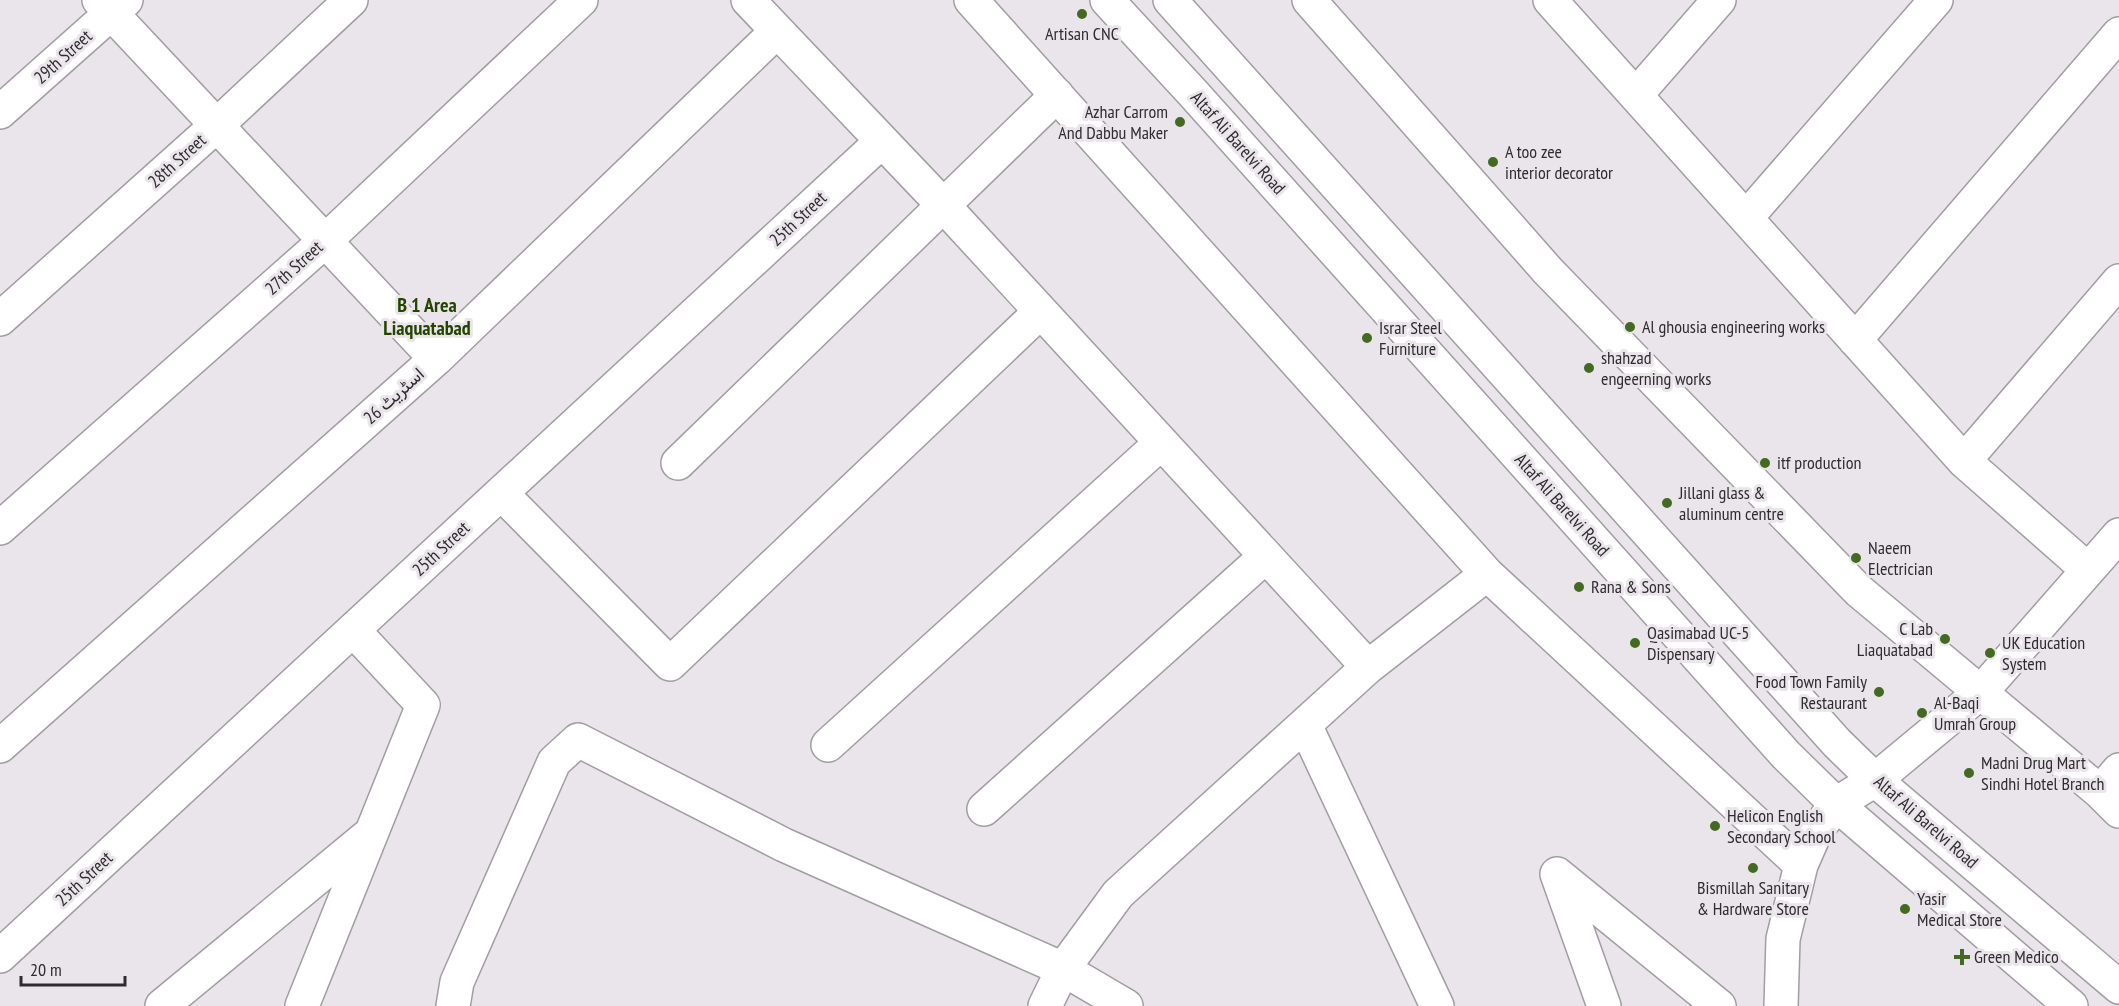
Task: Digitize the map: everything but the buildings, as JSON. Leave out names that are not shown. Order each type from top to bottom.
[{"type":"street","name":"28th Street","points":[[0,320],[216,126],[351,0]]},
{"type":"street","name":"27th Street","points":[[0,528],[325,241],[581,0]]},
{"type":"street","points":[[748,0],[943,205],[1368,667]]},
{"type":"street","points":[[971,0],[1487,574],[1801,865]]},
{"type":"street","name":"Altaf Ali Barelvi Road","points":[[1107,0],[1786,755],[1836,804],[2071,1006]]},
{"type":"street","name":"Altaf Ali Barelvi Road","points":[[1170,0],[1837,743],[1875,780],[2119,987]]},
{"type":"street","points":[[1309,0],[1548,271],[1859,591],[1981,692],[2113,791]]},
{"type":"street","points":[[1550,0],[1964,462],[2088,570]]},
{"type":"street","points":[[1636,96],[1719,0]]},
{"type":"street","points":[[1746,218],[1936,0]]},
{"type":"street","points":[[112,5],[216,126],[436,358]]},
{"type":"street","name":"29th Street","points":[[0,112],[112,5]]},
{"type":"street","name":"اسٹریٹ 26","points":[[0,746],[436,358],[776,32]]},
{"type":"street","points":[[1855,340],[2119,34]]},
{"type":"street","points":[[678,464],[1057,95]]},
{"type":"street","name":"25th Street","points":[[0,956],[881,142]]},
{"type":"street","points":[[1964,462],[2119,281]]},
{"type":"street","points":[[501,493],[670,664],[1040,312]]},
{"type":"street","points":[[828,746],[1161,443]]},
{"type":"street","points":[[1781,1006],[1783,939],[1801,865],[1815,833],[1836,804],[1875,780],[1981,692],[2119,535]]},
{"type":"street","points":[[984,809],[1266,556]]},
{"type":"street","points":[[1045,1006],[1063,969],[1118,894],[1368,667],[1487,574]]},
{"type":"street","points":[[302,1006],[423,705],[353,630]]},
{"type":"street","points":[[1305,725],[1437,1006]]},
{"type":"street","points":[[453,1006],[457,982],[555,762],[578,740],[784,845],[1063,969],[1126,1006]]},
{"type":"street","points":[[162,1006],[371,833]]},
{"type":"street","points":[[1604,1006],[1557,874],[1719,1006]]},
{"type":"place","name":"Artisan CNC","points":[[1082,14]]},
{"type":"place","name":"Azhar Carrom And Dabbu Maker","points":[[1180,122]]},
{"type":"place","name":"A too zee interior decorator","points":[[1493,162]]},
{"type":"place","name":"Al ghousia engineering works","points":[[1630,327]]},
{"type":"place","name":"Israr Steel Furniture","points":[[1367,338]]},
{"type":"place","name":"shahzad engeerning works","points":[[1589,368]]},
{"type":"place","name":"itf production","points":[[1765,463]]},
{"type":"place","name":"Jillani glass & aluminum centre","points":[[1667,503]]},
{"type":"place","name":"Naeem Electrician","points":[[1856,558]]},
{"type":"place","name":"Rana & Sons","points":[[1579,587]]},
{"type":"place","name":"C Lab Liaquatabad","points":[[1945,639]]},
{"type":"place","name":"Qasimabad UC-5 Dispensary","points":[[1635,643]]},
{"type":"place","name":"UK Education System","points":[[1990,653]]},
{"type":"place","name":"Food Town Family Restaurant","points":[[1879,692]]},
{"type":"place","name":"Al-Baqi Umrah Group","points":[[1922,713]]},
{"type":"place","name":"Madni Drug Mart Sindhi Hotel Branch","points":[[1969,773]]},
{"type":"place","name":"Helicon English Secondary School","points":[[1715,826]]},
{"type":"place","name":"Bismillah Sanitary & Hardware Store","points":[[1753,868]]},
{"type":"place","name":"Yasir Medical Store","points":[[1905,909]]},
{"type":"place","name":"Green Medico","points":[[1962,957]]},
{"type":"district","name":"B 1 Area Liaquatabad","points":[[427,316]]}]
